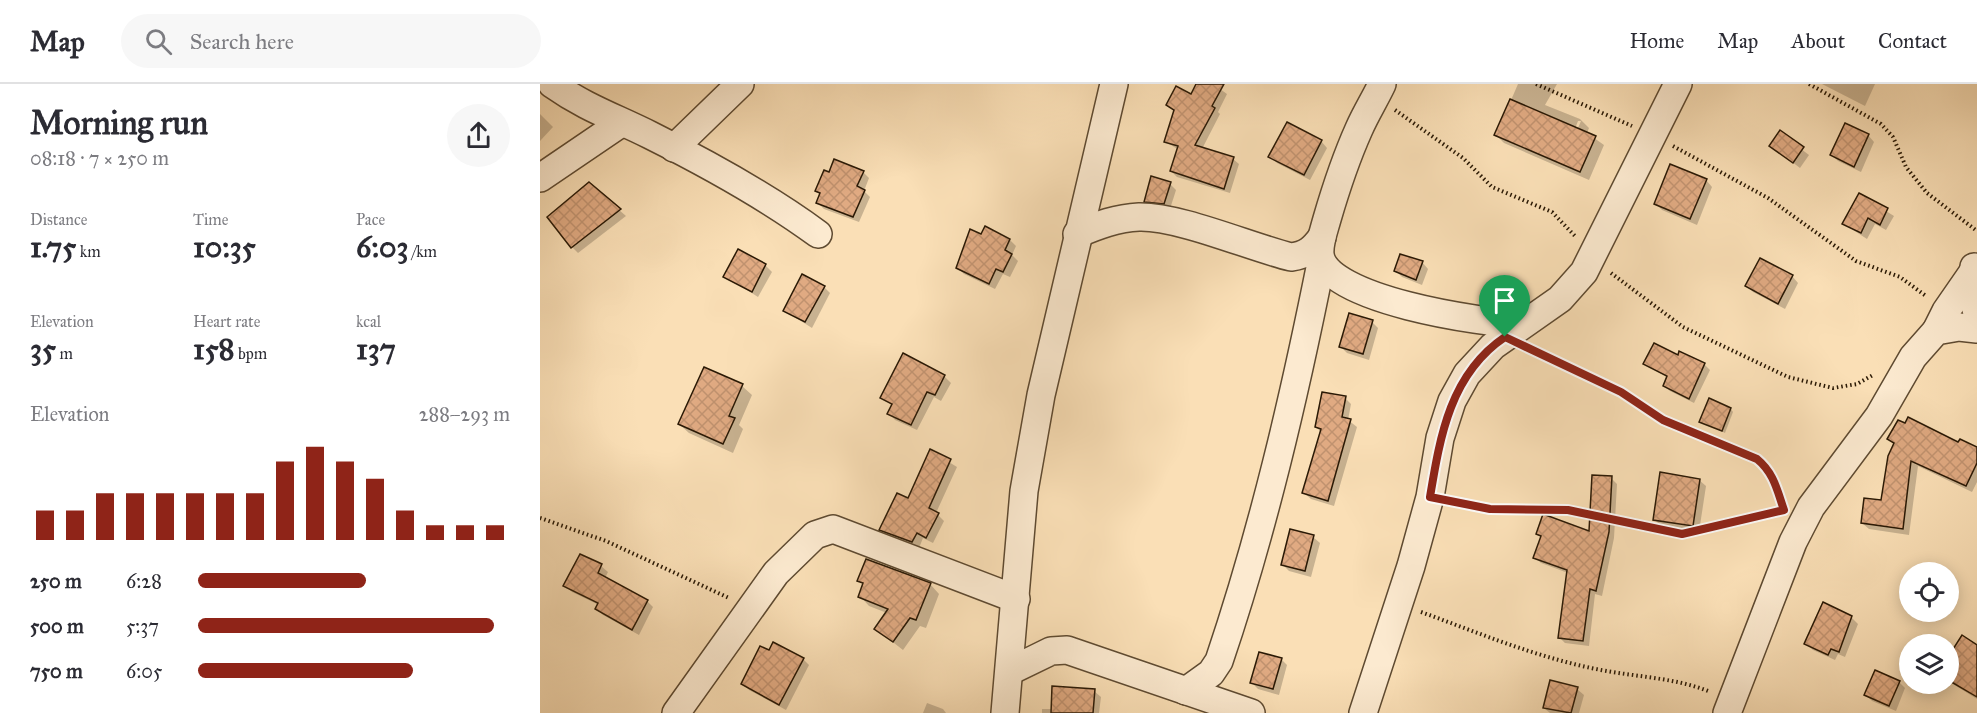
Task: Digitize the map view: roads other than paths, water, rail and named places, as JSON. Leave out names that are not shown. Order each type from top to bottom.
[{"type":"street","points":[[552,84],[587,108],[674,148],[779,205],[818,234]]},
{"type":"street","points":[[674,148],[740,84]]},
{"type":"street","points":[[1005,713],[1024,491],[1041,395],[1114,84]]},
{"type":"street","points":[[1363,713],[1399,604],[1430,497],[1440,438],[1452,401],[1467,374],[1493,345],[1560,299],[1584,272],[1678,84]]},
{"type":"street","points":[[1186,690],[1211,673],[1219,661],[1246,582],[1297,383],[1322,250],[1349,154],[1381,85]]},
{"type":"street","points":[[540,178],[621,123]]},
{"type":"street","points":[[1077,234],[1117,219],[1142,217],[1176,223],[1291,257],[1302,256],[1312,250],[1322,250]]},
{"type":"street","points":[[1322,250],[1332,277],[1347,285],[1400,303],[1513,331]]},
{"type":"street","points":[[1975,263],[1971,290],[1977,312]]},
{"type":"street","points":[[1731,706],[1789,551],[1811,507],[1879,416],[1913,357],[1941,321],[1975,263]]},
{"type":"street","points":[[1941,321],[1959,327],[1977,329]]},
{"type":"street","points":[[676,713],[776,573],[815,535],[833,529],[1016,599]]},
{"type":"street","points":[[1010,671],[1051,651],[1067,650],[1251,713]]}]
